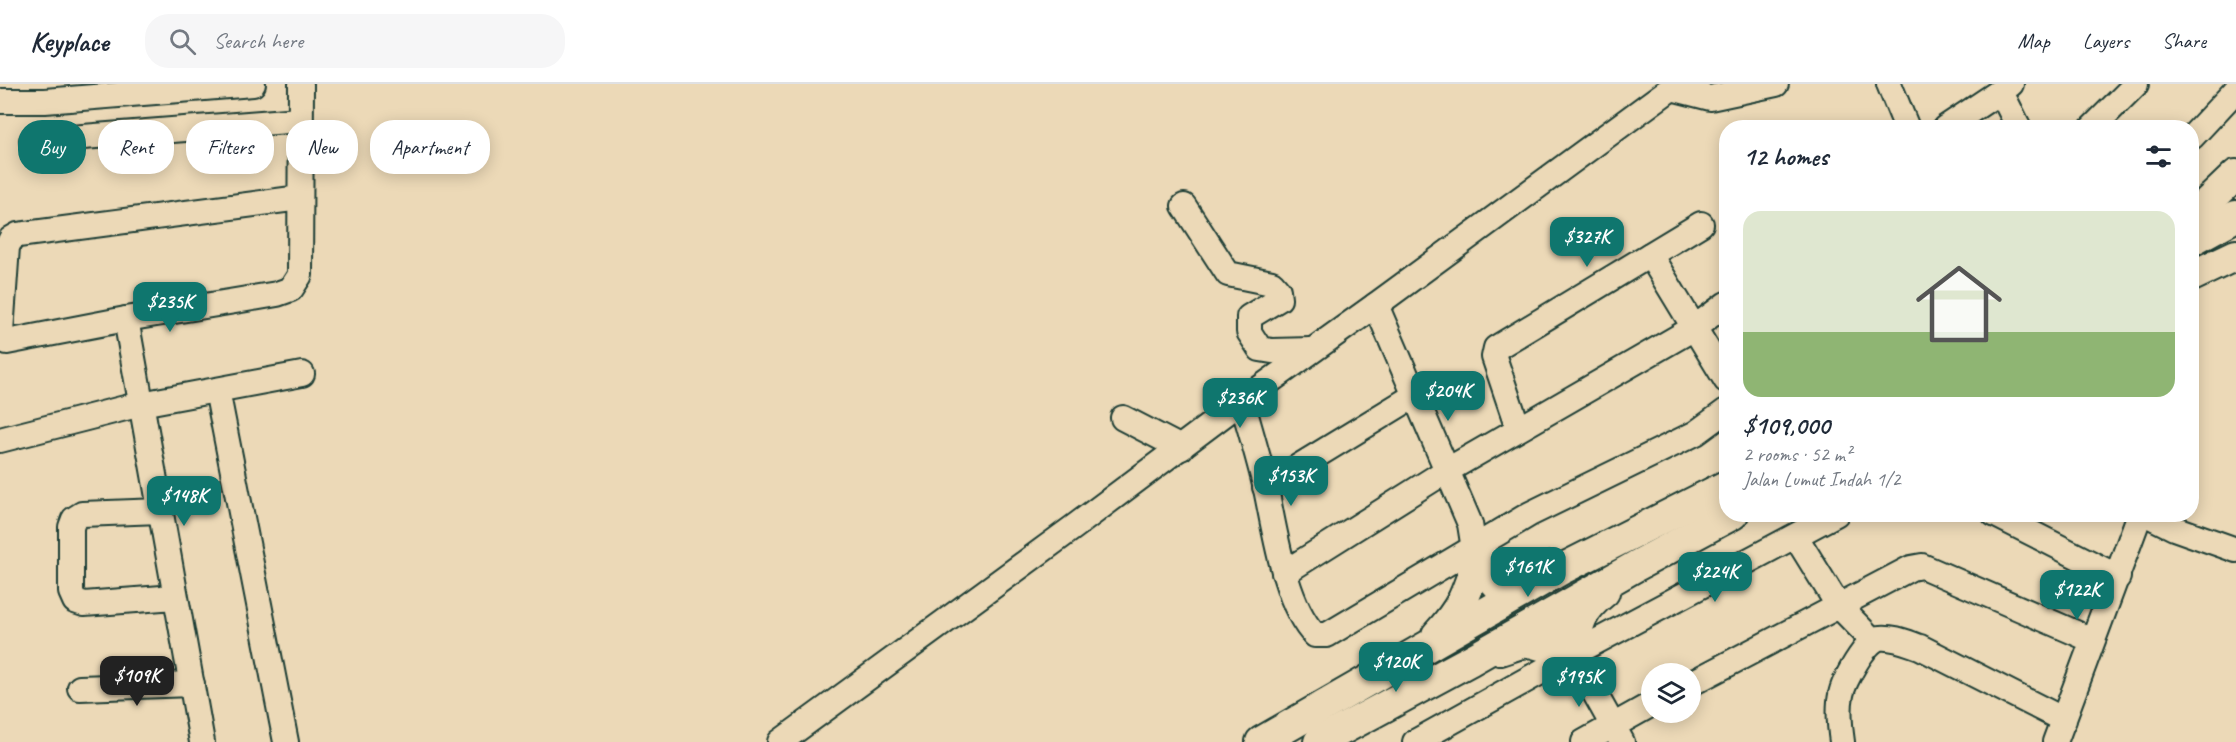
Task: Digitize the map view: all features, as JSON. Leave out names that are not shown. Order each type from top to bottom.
[{"type":"main road","points":[[2199,210],[2236,175]]},
{"type":"main road","points":[[2199,236],[2236,216]]},
{"type":"main road","points":[[2199,273],[2236,255]]},
{"type":"main road","points":[[1261,742],[1573,563],[1719,490]]},
{"type":"main road","points":[[1320,742],[1719,522]]},
{"type":"main road","points":[[1423,650],[1454,617],[1464,601],[1476,553],[1517,575],[1573,563]]},
{"type":"main road","points":[[1551,615],[1554,588],[1573,563]]},
{"type":"main road","points":[[1471,660],[1530,642],[1573,654],[1582,613],[1589,604],[1636,566]]},
{"type":"main road","points":[[1508,601],[1551,615]]},
{"type":"main road","points":[[1501,644],[1508,629],[1508,601]]},
{"type":"street","points":[[0,100],[45,101],[253,84]]},
{"type":"street","points":[[300,120],[301,84]]},
{"type":"street","points":[[780,742],[1242,400],[1376,305],[1674,86],[1710,98],[1776,84]]},
{"type":"street","points":[[1889,84],[1904,120]]},
{"type":"street","points":[[2100,120],[2136,84]]},
{"type":"street","points":[[1957,120],[2006,87],[2016,120]]},
{"type":"street","points":[[2199,130],[2236,90]]},
{"type":"street","points":[[86,137],[286,121]]},
{"type":"street","points":[[300,174],[300,198],[300,275],[291,289],[277,294],[126,319],[7,342],[2,339],[7,247],[11,239],[18,235],[300,198]]},
{"type":"street","points":[[1184,206],[1228,274],[1272,283],[1278,290],[1280,299],[1249,317],[1249,332],[1260,349],[1312,350]]},
{"type":"street","points":[[1518,428],[1494,357],[1496,348],[1701,224]]},
{"type":"street","points":[[1650,255],[1719,369]]},
{"type":"street","points":[[1376,305],[1470,524],[1476,553],[1487,577],[1508,601]]},
{"type":"street","points":[[1284,573],[1446,471],[1694,328],[1719,309]]},
{"type":"street","points":[[126,319],[202,742]]},
{"type":"street","points":[[0,440],[141,404],[302,374]]},
{"type":"street","points":[[217,390],[286,742]]},
{"type":"street","points":[[1265,487],[1414,396]]},
{"type":"street","points":[[1242,400],[1265,487],[1284,573],[1306,625],[1316,635],[1327,635],[1476,553],[1530,514],[1696,432],[1719,416]]},
{"type":"street","points":[[1123,418],[1180,448]]},
{"type":"street","points":[[160,511],[82,514],[74,519],[70,527],[71,592],[75,601],[84,604],[175,597]]},
{"type":"street","points":[[1415,742],[1573,654],[1822,522]]},
{"type":"street","points":[[2010,522],[2118,578]]},
{"type":"street","points":[[2055,742],[2137,522]]},
{"type":"street","points":[[2162,522],[2236,550]]},
{"type":"street","points":[[1796,537],[1838,605],[1872,640]]},
{"type":"street","points":[[1701,678],[1838,605],[1911,568],[1922,566],[2092,640]]},
{"type":"street","points":[[1551,615],[1618,734]]},
{"type":"street","points":[[1842,742],[1840,694],[1859,657],[1872,640],[1878,638],[1888,638],[1920,647],[2064,720]]},
{"type":"street","points":[[80,688],[192,684]]},
{"type":"street","points":[[1584,742],[1618,734],[1641,714]]}]
